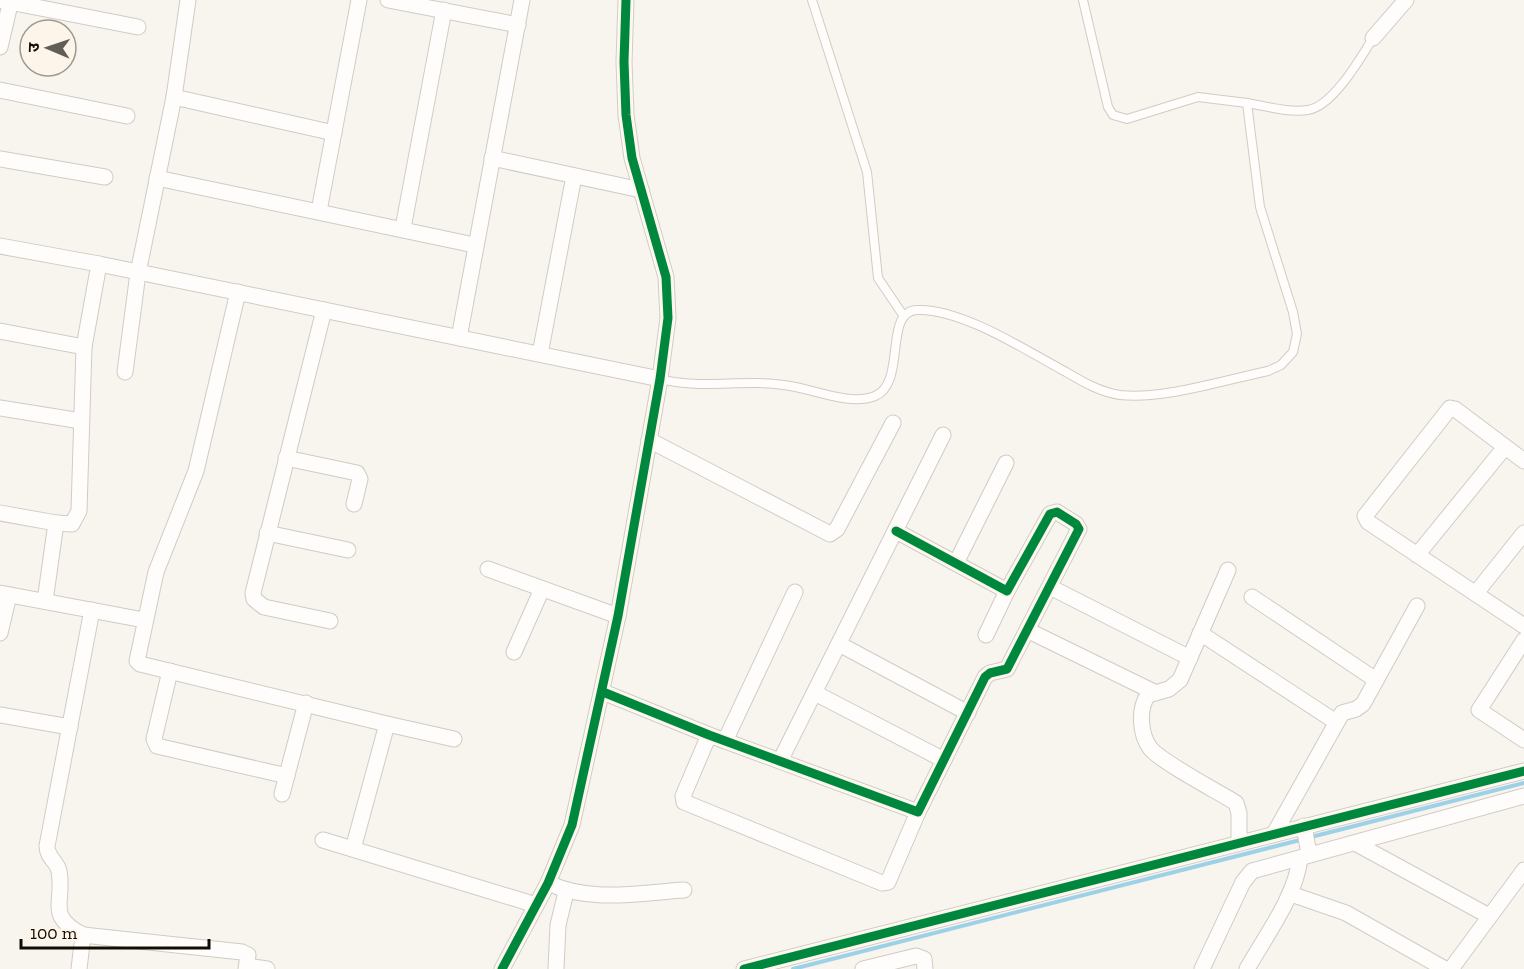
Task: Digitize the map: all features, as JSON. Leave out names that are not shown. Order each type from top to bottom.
[{"type":"street","points":[[125,372],[138,273],[174,97],[188,0]]},
{"type":"street","points":[[319,211],[359,0]]},
{"type":"street","points":[[388,0],[518,25]]},
{"type":"street","points":[[459,338],[474,245],[522,0]]},
{"type":"street","points":[[502,969],[548,883],[572,825],[618,616],[660,379],[669,298],[666,278],[632,158],[626,115],[624,62],[626,0]]},
{"type":"street","points":[[1373,38],[1406,0]]},
{"type":"street","points":[[0,47],[7,1],[138,27]]},
{"type":"street","points":[[404,228],[444,10]]},
{"type":"street","points":[[0,90],[127,116]]},
{"type":"street","points":[[174,97],[334,133]]},
{"type":"street","points":[[492,158],[641,190]]},
{"type":"street","points":[[0,159],[105,177]]},
{"type":"street","points":[[540,354],[574,176]]},
{"type":"street","points":[[157,178],[404,228],[474,245]]},
{"type":"street","points":[[0,246],[238,292],[660,379]]},
{"type":"street","points":[[0,513],[72,525],[77,517],[84,347],[99,264]]},
{"type":"street","points":[[238,292],[196,471],[156,572],[137,661],[170,671],[454,739]]},
{"type":"street","points":[[324,310],[267,533],[254,599],[264,607],[330,621]]},
{"type":"street","points":[[0,331],[84,347]]},
{"type":"street","points":[[0,408],[81,421]]},
{"type":"street","points":[[1524,461],[1455,409],[1448,409],[1365,516],[1368,522],[1524,626]]},
{"type":"street","points":[[649,440],[830,534],[837,529],[893,423]]},
{"type":"street","points":[[780,761],[943,435]]},
{"type":"street","points":[[1417,555],[1505,447]]},
{"type":"street","points":[[286,458],[357,473],[360,479],[354,504]]},
{"type":"street","points":[[956,562],[1005,463]]},
{"type":"street","points":[[709,735],[683,796],[687,805],[882,883],[888,882],[918,812],[987,675],[1007,669],[1079,529],[1076,524],[1057,512],[1050,514],[1007,591],[986,635]]},
{"type":"street","points":[[45,601],[56,523]]},
{"type":"street","points":[[896,531],[1007,591]]},
{"type":"street","points":[[267,533],[348,550]]},
{"type":"street","points":[[1476,593],[1524,533]]},
{"type":"street","points":[[488,568],[618,616]]},
{"type":"street","points":[[1228,570],[1190,658],[1175,686],[1154,692],[1143,702],[1142,721],[1146,741],[1161,757],[1236,803],[1239,813],[1239,842]]},
{"type":"street","points":[[1050,587],[1190,658]]},
{"type":"street","points":[[514,652],[542,589]]},
{"type":"street","points":[[725,741],[795,592]]},
{"type":"street","points":[[0,633],[5,594],[144,620]]},
{"type":"street","points":[[1252,597],[1376,680]]},
{"type":"street","points":[[1274,834],[1336,722],[1345,710],[1360,707],[1417,606]]},
{"type":"street","points":[[93,610],[47,853],[60,874],[58,912],[63,922],[83,935],[242,952],[248,955],[247,968],[267,969]]},
{"type":"street","points":[[1028,630],[1154,692]]},
{"type":"street","points":[[1200,633],[1336,722]]},
{"type":"street","points":[[1524,640],[1479,710],[1524,740]]},
{"type":"street","points":[[839,644],[968,712]]},
{"type":"street","points":[[170,671],[154,739],[157,746],[287,776]]},
{"type":"street","points":[[603,692],[709,735],[918,812]]},
{"type":"street","points":[[815,693],[944,760]]},
{"type":"street","points":[[282,794],[306,703]]},
{"type":"street","points":[[0,714],[70,727]]},
{"type":"street","points":[[353,849],[387,724]]},
{"type":"street","points":[[1202,969],[1244,882],[1252,871],[1306,843],[1523,776]]},
{"type":"street","points":[[744,969],[774,965],[1274,834],[1306,843],[1354,843],[1524,796]]},
{"type":"street","points":[[323,840],[536,905]]},
{"type":"street","points":[[1247,969],[1291,894],[1306,843]]},
{"type":"street","points":[[1354,843],[1489,916]]},
{"type":"street","points":[[1451,969],[1524,870]]},
{"type":"street","points":[[548,883],[566,892],[590,896],[684,890]]},
{"type":"street","points":[[556,969],[558,925],[566,892]]},
{"type":"street","points":[[1291,894],[1346,913],[1445,969]]},
{"type":"street","points":[[79,969],[83,935]]},
{"type":"street","points":[[863,969],[916,956],[924,959],[925,969]]},
{"type":"lane","points":[[660,379],[691,385],[761,382],[846,398],[877,395],[889,384],[903,315],[878,278],[867,172],[812,0]]},
{"type":"lane","points":[[1083,0],[1108,107],[1113,115],[1127,119],[1198,97],[1296,111],[1310,110],[1322,105],[1335,92],[1373,38]]},
{"type":"lane","points":[[903,315],[917,309],[944,313],[992,332],[1098,389],[1120,395],[1151,395],[1268,371],[1281,365],[1293,352],[1297,334],[1293,312],[1260,207],[1247,103]]},
{"type":"waterway","points":[[1311,837],[1524,783]]},
{"type":"waterway","points":[[793,969],[1304,839]]},
{"type":"cycle path","points":[[502,969],[548,883],[572,825],[618,616],[660,379],[668,318],[666,277],[632,158],[626,115],[624,62],[626,0]]},
{"type":"cycle path","points":[[603,692],[709,735],[918,812],[985,677],[990,673],[1007,669],[1079,529],[1076,524],[1057,512],[1050,514],[1007,591],[896,531]]},
{"type":"cycle path","points":[[744,969],[1524,771]]}]
